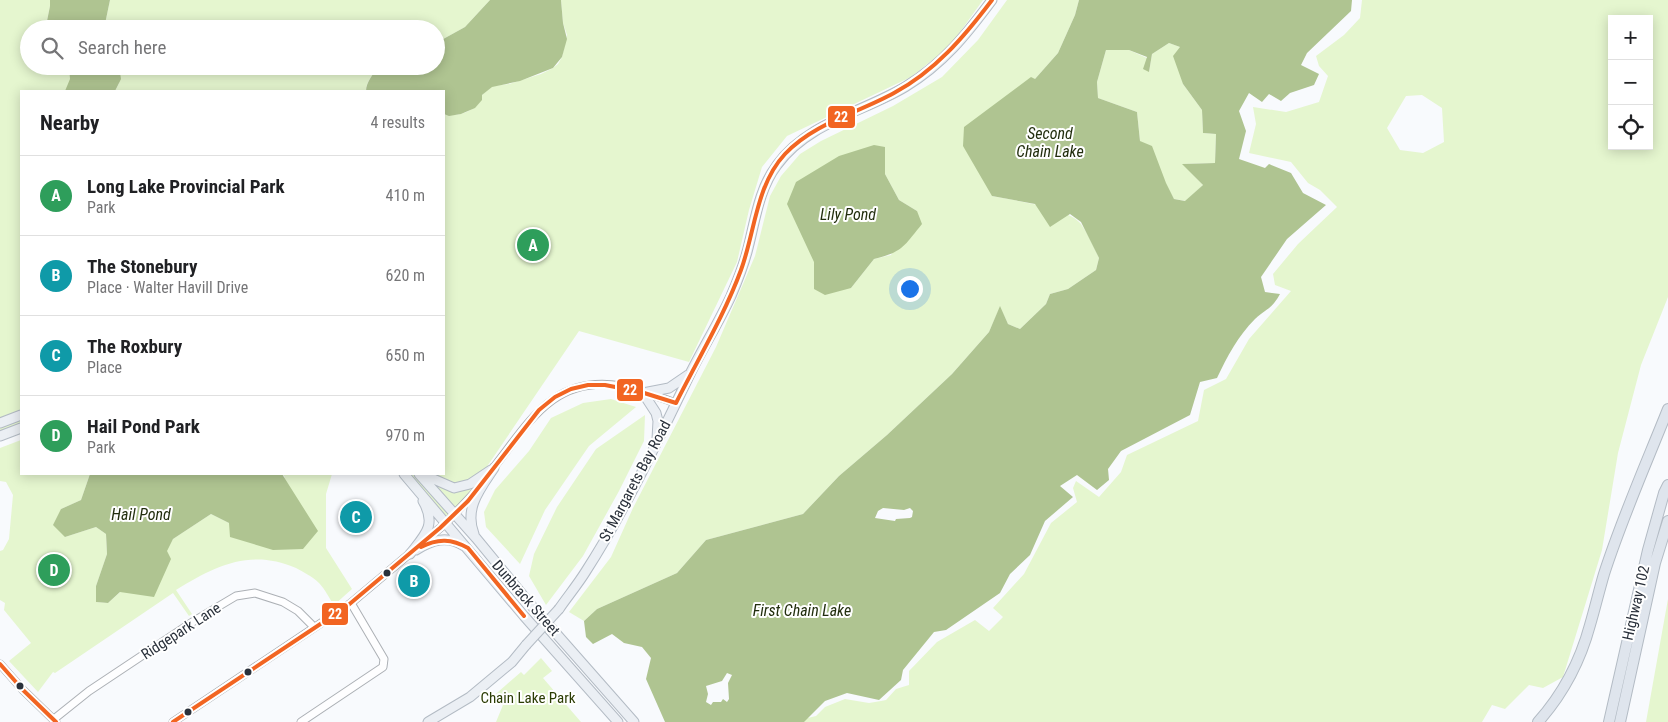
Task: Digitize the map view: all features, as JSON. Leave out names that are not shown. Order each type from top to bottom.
[{"type":"highway","points":[[1538,722],[1559,697],[1575,667],[1590,627],[1604,575],[1619,531],[1668,409]]},
{"type":"highway","name":"Highway 102","points":[[1609,722],[1648,550],[1667,487]]},
{"type":"highway","name":"Highway 102","points":[[1620,722],[1655,563],[1668,521]]},
{"type":"highway","points":[[1624,722],[1646,607]]},
{"type":"main road","name":"St Margarets Bay Road","points":[[428,722],[470,697],[507,666],[559,609],[597,553],[657,441],[730,297],[747,255],[764,188],[780,160],[795,145],[815,132],[846,115],[893,94],[926,73],[964,38],[992,0]]},
{"type":"main road","points":[[657,441],[656,429],[658,421],[643,393],[669,388],[684,378],[693,368]]},
{"type":"main road","points":[[0,423],[20,415]]},
{"type":"main road","points":[[0,436],[20,428]]},
{"type":"main road","points":[[427,475],[454,488],[470,484],[494,468]]},
{"type":"main road","points":[[476,538],[470,523],[472,505],[494,468]]},
{"type":"main road","name":"Dunbrack Street","points":[[405,475],[530,623],[618,722]]},
{"type":"main road","name":"Dunbrack Street","points":[[420,475],[634,722]]},
{"type":"main road","points":[[410,554],[429,528],[430,521],[427,507],[416,488]]},
{"type":"main road","points":[[410,554],[429,542],[442,539],[460,543],[470,550]]},
{"type":"street","points":[[173,722],[351,603],[410,554],[468,501],[539,410],[548,402],[561,394],[585,386],[605,384],[624,386],[676,403]]},
{"type":"street","name":"Ridgepark Lane","points":[[55,721],[89,691],[194,621],[236,596],[255,593],[284,602],[298,611],[314,627]]},
{"type":"street","points":[[301,722],[383,667],[384,659],[351,603]]},
{"type":"street","points":[[0,664],[23,690],[55,721]]},
{"type":"green space","points":[[0,0],[50,0],[47,20],[20,20],[20,75],[70,75],[76,90],[20,90],[20,423],[0,431]]},
{"type":"green space","points":[[110,0],[490,0],[465,27],[445,38],[445,20],[106,20]]},
{"type":"green space","points":[[561,0],[983,0],[950,46],[911,77],[787,136],[762,167],[749,210],[737,262],[689,362],[579,331],[450,521],[406,475],[445,475],[445,114],[461,114],[473,109],[482,95],[492,86],[509,84],[541,74],[553,68],[562,57],[567,35],[563,23]]},
{"type":"green space","points":[[1007,0],[1079,0],[1075,15],[1058,53],[1035,79],[992,196],[1053,209],[1075,218],[1084,228],[1099,258],[1096,270],[1068,289],[1050,294],[1046,304],[1020,329],[1008,324],[1000,307],[989,332],[952,374],[887,435],[839,476],[803,514],[706,540],[677,573],[597,609],[584,621],[569,612],[611,557],[633,508],[716,347],[755,256],[770,196],[781,176],[800,154],[821,141],[893,106],[942,77],[978,40]],"holes":[[[885,174],[899,200],[917,211],[891,255],[874,259],[851,288],[815,289],[814,263]]]},
{"type":"green space","points":[[1362,0],[1668,0],[1668,297],[1641,365],[1618,453],[1602,550],[1563,677],[1543,688],[1529,685],[1505,709],[1492,705],[1482,722],[791,722],[816,716],[825,707],[845,699],[869,703],[886,700],[896,689],[909,685],[909,671],[937,642],[975,620],[989,631],[1003,617],[993,608],[1024,574],[1051,523],[1077,502],[1073,488],[1076,481],[1099,497],[1121,472],[1127,455],[1198,421],[1204,390],[1226,379],[1249,339],[1291,291],[1275,285],[1273,274],[1298,244],[1337,207],[1320,190],[1308,183],[1291,162],[1249,153],[1256,124],[1253,107],[1286,112],[1319,102],[1328,76],[1319,66],[1316,56],[1344,35],[1360,18]],"holes":[[[1422,95],[1442,108],[1444,142],[1423,153],[1400,150],[1387,128],[1406,96]]]},
{"type":"green space","points":[[1169,43],[1180,47],[1183,84],[1202,110],[1203,133],[1216,134],[1215,163],[1183,164],[1203,185],[1186,201],[1174,199],[1140,141],[1137,112],[1098,98],[1097,82],[1106,50],[1129,50],[1147,58],[1149,72],[1152,54]]},
{"type":"green space","points":[[119,75],[373,75],[366,90],[116,90],[119,83]]},
{"type":"green space","points":[[611,399],[636,407],[589,446],[545,510],[520,564],[486,527],[484,512],[495,490],[529,451],[551,418],[583,403]]},
{"type":"green space","points":[[645,415],[644,441],[619,491],[583,556],[546,605],[529,576],[534,554],[557,507],[596,449]]},
{"type":"green space","points":[[20,440],[20,475],[90,475],[81,500],[61,509],[65,537],[96,527],[106,534],[107,554],[96,586],[96,602],[108,603],[166,551],[173,539],[211,514],[229,523],[285,477],[283,475],[332,475],[326,494],[326,548],[352,589],[334,605],[319,583],[296,568],[279,562],[264,560],[233,562],[204,574],[176,590],[192,614],[189,616],[173,593],[55,673],[53,672],[38,692],[9,661],[31,643],[4,610],[5,603],[0,600],[0,551],[3,550],[9,539],[13,495],[6,482],[0,481],[0,448]]},
{"type":"green space","points":[[1668,599],[1668,722],[1646,722]]},
{"type":"green space","name":"Chain Lake Park","points":[[541,658],[552,671],[543,678],[581,722],[496,722],[503,705],[490,699],[521,672],[524,675]]},
{"type":"water","points":[[50,0],[110,0],[106,20],[47,20]]},
{"type":"water","points":[[490,0],[561,0],[563,23],[567,39],[562,57],[553,68],[520,81],[492,87],[482,95],[482,100],[475,108],[461,114],[449,116],[445,114],[445,90],[366,90],[373,75],[445,75],[445,38],[465,27]]},
{"type":"water","name":"First Chain Lake","points":[[1079,0],[1352,0],[1351,11],[1307,53],[1301,65],[1319,74],[1314,85],[1290,93],[1281,101],[1269,94],[1262,102],[1249,93],[1239,111],[1246,131],[1239,159],[1265,168],[1269,164],[1291,173],[1303,193],[1326,205],[1287,239],[1261,277],[1265,292],[1280,294],[1271,306],[1243,332],[1217,378],[1200,382],[1190,415],[1121,451],[1108,469],[1109,480],[1097,490],[1077,475],[1060,486],[1073,497],[1045,521],[1030,555],[1010,574],[1000,593],[946,630],[934,632],[903,670],[901,680],[879,700],[847,693],[825,701],[804,722],[665,722],[646,679],[651,658],[642,647],[624,643],[612,634],[593,644],[586,637],[584,621],[597,609],[677,573],[706,540],[803,514],[839,476],[887,435],[952,374],[989,332],[1000,306],[1008,324],[1020,329],[1046,304],[1050,294],[1068,289],[1096,270],[1099,258],[1081,222],[1070,214],[1050,227],[1035,204],[992,196],[963,146],[964,127],[1031,77],[1035,79],[1058,53],[1075,15]],"holes":[[[1169,43],[1180,47],[1173,56],[1183,84],[1202,110],[1203,133],[1216,134],[1215,163],[1182,164],[1203,185],[1185,201],[1174,199],[1152,146],[1140,141],[1137,112],[1098,98],[1097,82],[1106,50],[1129,50],[1147,57],[1143,69],[1149,72],[1152,54]],[[883,508],[904,510],[910,508],[913,511],[912,517],[896,519],[895,521],[875,518],[878,511]],[[727,673],[732,675],[728,683],[729,699],[727,702],[723,699],[721,702],[713,702],[711,705],[706,702],[708,694],[706,686],[722,681]]]},
{"type":"water","points":[[70,75],[120,75],[121,79],[116,90],[65,90]]},
{"type":"water","name":"Lily Pond","points":[[874,145],[885,147],[885,174],[899,200],[917,211],[922,224],[897,251],[874,259],[851,288],[825,295],[814,289],[814,262],[787,204],[796,182],[839,156]]},
{"type":"water","name":"Hail Pond","points":[[90,475],[283,475],[318,531],[303,549],[273,550],[230,537],[229,523],[211,514],[173,539],[167,551],[171,559],[154,597],[120,592],[108,603],[96,602],[96,586],[107,554],[106,534],[96,527],[65,537],[53,525],[61,509],[81,500]]},
{"type":"transit line","name":"22","points":[[173,722],[346,607],[440,528],[468,501],[539,410],[555,397],[571,389],[588,385],[605,385],[641,392],[676,403],[719,321],[734,287],[746,255],[762,194],[775,166],[785,154],[809,134],[894,93],[923,74],[948,52],[992,0]]},
{"type":"transit line","name":"22","points":[[421,547],[433,542],[451,541],[468,548],[524,616]]},
{"type":"transit line","name":"22","points":[[0,664],[23,690],[56,722]]},
{"type":"place","name":"Long Lake Provincial Park","points":[[533,245]]},
{"type":"place","name":"The Roxbury","points":[[356,517]]},
{"type":"place","name":"Hail Pond Park","points":[[54,570]]},
{"type":"place","name":"The Stonebury","points":[[414,581]]},
{"type":"water label","name":"Second Chain Lake","points":[[1050,142]]}]
